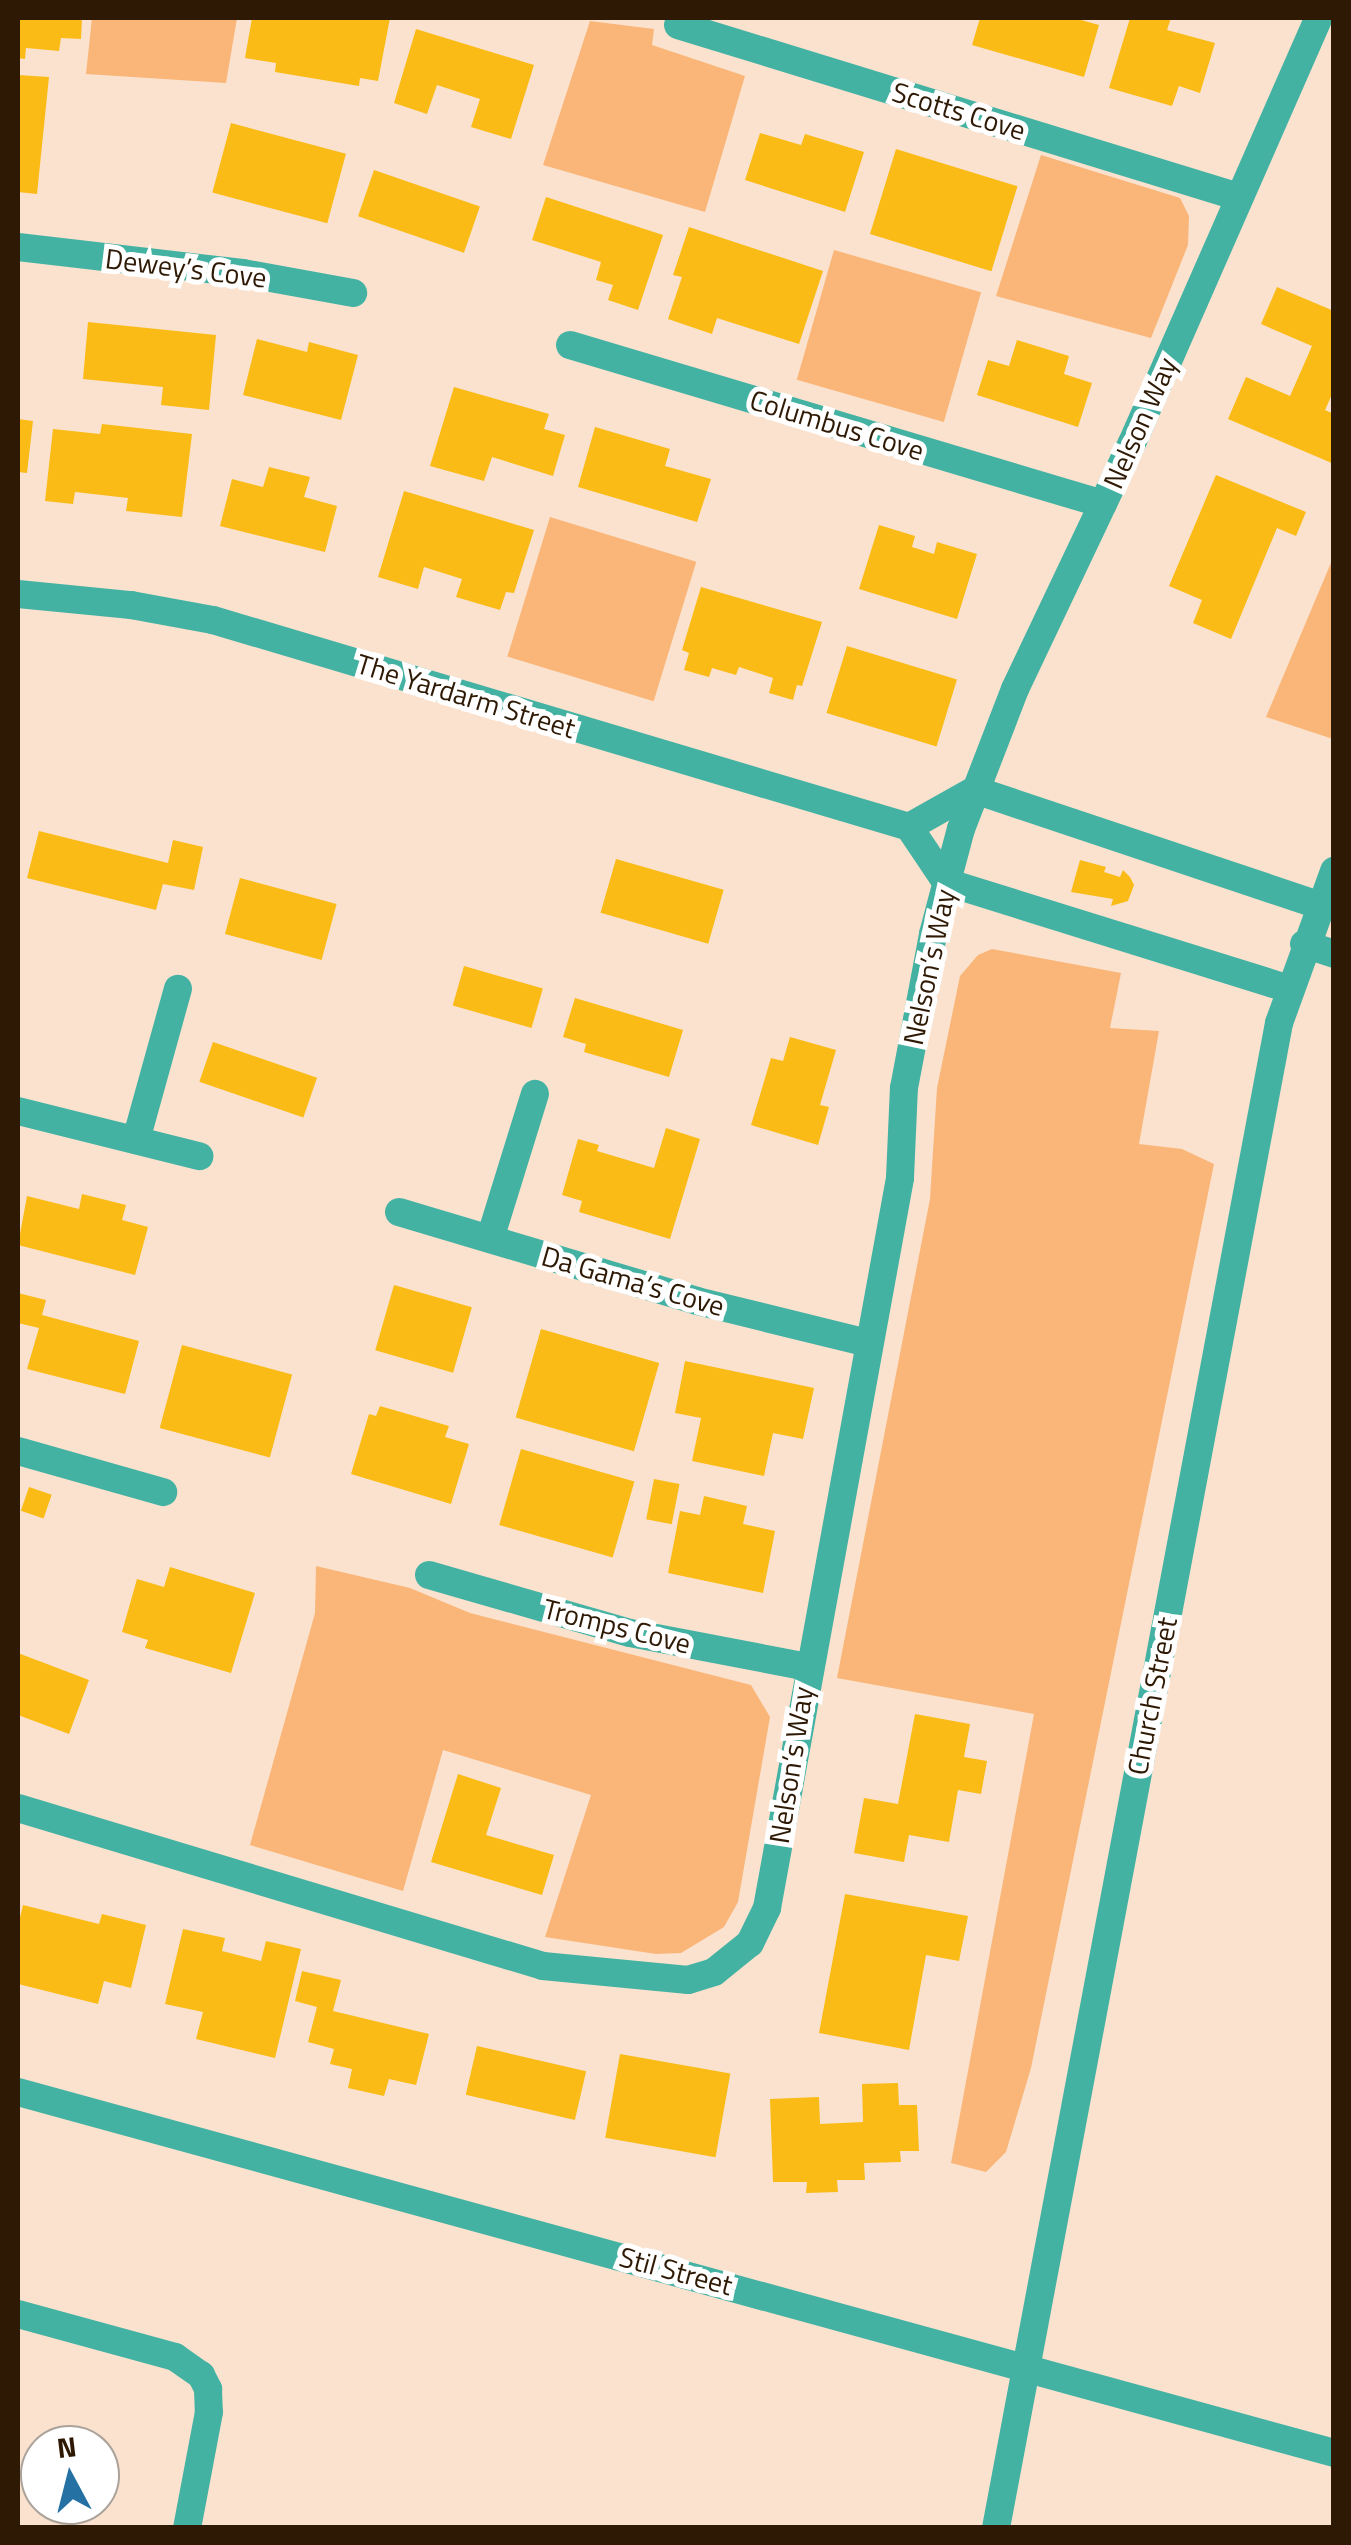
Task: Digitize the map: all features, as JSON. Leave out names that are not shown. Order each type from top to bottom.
[{"type":"street","name":"Nelson Way","points":[[961,828],[1015,689],[1103,504],[1320,18]]},
{"type":"street","name":"Scotts Cove","points":[[678,25],[1239,196]]},
{"type":"street","name":"Dewey’s Cove","points":[[18,248],[243,273],[354,293]]},
{"type":"street","name":"Columbus Cove","points":[[570,345],[1103,504]]},
{"type":"street","name":"The Yardarm Street","points":[[18,594],[131,605],[213,620],[909,826]]},
{"type":"street","points":[[1289,989],[946,882],[909,826],[975,790],[1319,905]]},
{"type":"street","name":"Nelson’s Way","points":[[18,1808],[542,1966],[688,1980],[714,1972],[736,1958],[750,1943],[767,1908],[900,1178],[904,1088],[946,882],[961,828]]},
{"type":"street","name":"Church Street","points":[[996,2528],[1289,989],[1334,871]]},
{"type":"street","points":[[1304,944],[1334,954]]},
{"type":"street","points":[[136,1140],[178,989]]},
{"type":"street","points":[[490,1239],[535,1094]]},
{"type":"street","points":[[18,1111],[199,1156]]},
{"type":"street","name":"Da Gama’s Cove","points":[[399,1212],[697,1301],[868,1343]]},
{"type":"street","points":[[18,1451],[164,1492]]},
{"type":"street","name":"Tromps Cove","points":[[429,1575],[630,1633],[808,1667]]},
{"type":"street","name":"Stil Street","points":[[18,2092],[1334,2453]]},
{"type":"street","points":[[18,2314],[175,2357],[200,2376],[208,2389],[208,2412],[188,2528]]},
{"type":"shaded area","points":[[92,18],[237,18],[226,83],[86,74]]},
{"type":"shaded area","points":[[590,21],[654,29],[652,45],[745,76],[705,212],[543,165]]},
{"type":"shaded area","points":[[1041,155],[1180,198],[1189,216],[1188,245],[1151,338],[996,296]]},
{"type":"shaded area","points":[[834,250],[981,292],[944,422],[797,380]]},
{"type":"shaded area","points":[[550,517],[696,562],[654,701],[507,657]]},
{"type":"shaded area","points":[[1333,558],[1333,739],[1266,717]]},
{"type":"shaded area","points":[[992,949],[1121,973],[1110,1028],[1159,1031],[1139,1144],[1182,1149],[1214,1164],[1031,2068],[1006,2152],[986,2172],[951,2163],[1034,1714],[837,1678],[930,1199],[937,1088],[960,976],[978,955]]},
{"type":"shaded area","points":[[316,1566],[410,1588],[470,1613],[751,1685],[770,1717],[738,1902],[724,1927],[681,1953],[656,1954],[545,1937],[591,1795],[443,1750],[403,1891],[250,1845],[315,1613]]},
{"type":"building","points":[[18,18],[82,18],[81,39],[61,38],[59,51],[26,48],[25,59],[18,58]]},
{"type":"building","points":[[252,18],[390,18],[378,81],[360,78],[359,86],[275,72],[276,63],[245,58]]},
{"type":"building","points":[[980,18],[1074,18],[1099,25],[1084,77],[972,45]]},
{"type":"building","points":[[1130,18],[1171,18],[1167,30],[1215,43],[1200,93],[1179,86],[1172,106],[1109,88]]},
{"type":"building","points":[[416,29],[534,65],[511,139],[471,127],[480,99],[437,85],[427,114],[394,103]]},
{"type":"building","points":[[18,75],[49,77],[37,194],[18,192]]},
{"type":"building","points":[[231,123],[346,154],[327,223],[212,193]]},
{"type":"building","points":[[760,133],[801,145],[805,134],[864,152],[845,212],[745,180]]},
{"type":"building","points":[[896,149],[1017,186],[991,271],[870,234]]},
{"type":"building","points":[[374,170],[480,206],[464,253],[358,216]]},
{"type":"building","points":[[546,197],[663,235],[638,310],[608,300],[613,285],[596,280],[601,262],[532,240]]},
{"type":"building","points":[[689,227],[823,271],[799,344],[717,318],[712,334],[668,319],[682,277],[673,275]]},
{"type":"building","points":[[1277,287],[1334,311],[1334,390],[1325,410],[1334,414],[1334,464],[1228,419],[1246,377],[1290,396],[1312,346],[1261,324]]},
{"type":"building","points":[[88,322],[216,335],[209,410],[161,405],[163,387],[83,379]]},
{"type":"building","points":[[257,339],[307,352],[309,342],[358,355],[341,420],[243,395]]},
{"type":"building","points":[[1017,340],[1069,356],[1064,374],[1092,383],[1078,427],[977,395],[988,360],[1009,366]]},
{"type":"building","points":[[454,387],[549,414],[544,429],[565,435],[553,476],[492,457],[484,481],[430,466]]},
{"type":"building","points":[[18,419],[33,421],[27,473],[18,472]]},
{"type":"building","points":[[102,424],[192,434],[182,517],[126,511],[128,498],[75,492],[73,504],[45,501],[53,429],[100,434]]},
{"type":"building","points":[[595,427],[670,449],[665,466],[711,479],[697,522],[578,487]]},
{"type":"building","points":[[269,467],[310,477],[304,497],[337,506],[325,552],[220,526],[232,479],[263,487]]},
{"type":"building","points":[[1216,475],[1306,512],[1296,536],[1277,528],[1231,639],[1193,623],[1202,600],[1169,586]]},
{"type":"building","points":[[404,491],[534,530],[514,593],[506,592],[500,610],[456,597],[462,579],[424,567],[418,589],[378,577]]},
{"type":"building","points":[[879,525],[915,536],[912,547],[934,554],[937,542],[977,554],[957,619],[859,589]]},
{"type":"building","points":[[701,587],[822,622],[802,686],[797,685],[793,700],[769,693],[773,678],[739,667],[736,675],[712,668],[709,677],[684,670],[689,653],[682,650]]},
{"type":"building","points":[[847,646],[957,680],[937,747],[827,713]]},
{"type":"building","points":[[39,831],[168,863],[173,840],[203,847],[194,890],[163,884],[156,910],[27,878]]},
{"type":"building","points":[[616,859],[724,890],[708,944],[601,913]]},
{"type":"building","points":[[1080,860],[1106,867],[1104,872],[1120,877],[1123,870],[1134,885],[1128,901],[1111,906],[1113,899],[1071,892]]},
{"type":"building","points":[[240,878],[337,904],[322,960],[225,934]]},
{"type":"building","points":[[464,966],[543,989],[532,1028],[453,1005]]},
{"type":"building","points":[[575,998],[683,1030],[669,1077],[584,1052],[586,1044],[563,1037]]},
{"type":"building","points":[[790,1037],[836,1050],[820,1105],[829,1107],[818,1145],[751,1125],[771,1058],[783,1061]]},
{"type":"building","points":[[213,1042],[317,1078],[303,1118],[199,1082]]},
{"type":"building","points":[[666,1128],[700,1139],[670,1239],[579,1212],[582,1201],[562,1195],[578,1139],[599,1145],[597,1151],[654,1168]]},
{"type":"building","points":[[82,1194],[126,1205],[122,1220],[148,1227],[135,1275],[18,1245],[27,1196],[79,1209]]},
{"type":"building","points":[[394,1285],[472,1307],[453,1373],[375,1350]]},
{"type":"building","points":[[18,1293],[46,1300],[42,1315],[139,1341],[125,1394],[27,1369],[39,1328],[18,1323]]},
{"type":"building","points":[[541,1329],[659,1363],[634,1451],[516,1417]]},
{"type":"building","points":[[182,1345],[292,1375],[270,1458],[160,1428]]},
{"type":"building","points":[[685,1361],[814,1388],[803,1439],[773,1433],[764,1476],[692,1461],[701,1418],[675,1413]]},
{"type":"building","points":[[380,1406],[449,1426],[445,1437],[469,1444],[451,1504],[351,1474],[369,1414],[376,1416]]},
{"type":"building","points":[[521,1449],[634,1482],[613,1557],[499,1525]]},
{"type":"building","points":[[654,1479],[680,1484],[672,1524],[646,1519]]},
{"type":"building","points":[[29,1487],[52,1495],[44,1518],[21,1511]]},
{"type":"building","points":[[704,1496],[747,1506],[743,1524],[775,1531],[763,1593],[668,1573],[680,1511],[700,1515]]},
{"type":"building","points":[[170,1567],[255,1593],[231,1673],[145,1648],[148,1640],[122,1632],[137,1579],[164,1587]]},
{"type":"building","points":[[18,1653],[89,1680],[69,1734],[18,1715]]},
{"type":"building","points":[[915,1714],[970,1724],[964,1757],[987,1761],[981,1794],[958,1790],[949,1842],[909,1835],[904,1862],[854,1853],[864,1798],[898,1804]]},
{"type":"building","points":[[458,1774],[501,1788],[486,1835],[554,1855],[542,1895],[431,1862]]},
{"type":"building","points":[[845,1894],[968,1916],[959,1961],[926,1955],[909,2050],[819,2033]]},
{"type":"building","points":[[23,1905],[99,1924],[102,1914],[146,1925],[131,1988],[104,1981],[98,2004],[18,1984],[18,1926]]},
{"type":"building","points":[[183,1929],[225,1938],[222,1951],[261,1961],[266,1941],[301,1949],[275,2058],[196,2039],[203,2012],[165,2004]]},
{"type":"building","points":[[302,1971],[341,1980],[333,2011],[429,2034],[416,2085],[389,2079],[384,2096],[348,2088],[352,2069],[330,2064],[334,2049],[308,2042],[317,2007],[295,2001]]},
{"type":"building","points":[[477,2046],[586,2071],[575,2120],[466,2095]]},
{"type":"building","points":[[620,2054],[730,2073],[716,2157],[605,2138]]},
{"type":"building","points":[[898,2083],[899,2105],[917,2105],[919,2151],[900,2151],[901,2162],[864,2163],[865,2180],[837,2180],[838,2192],[806,2193],[807,2182],[773,2182],[770,2099],[819,2097],[820,2124],[863,2122],[862,2084]]}]
